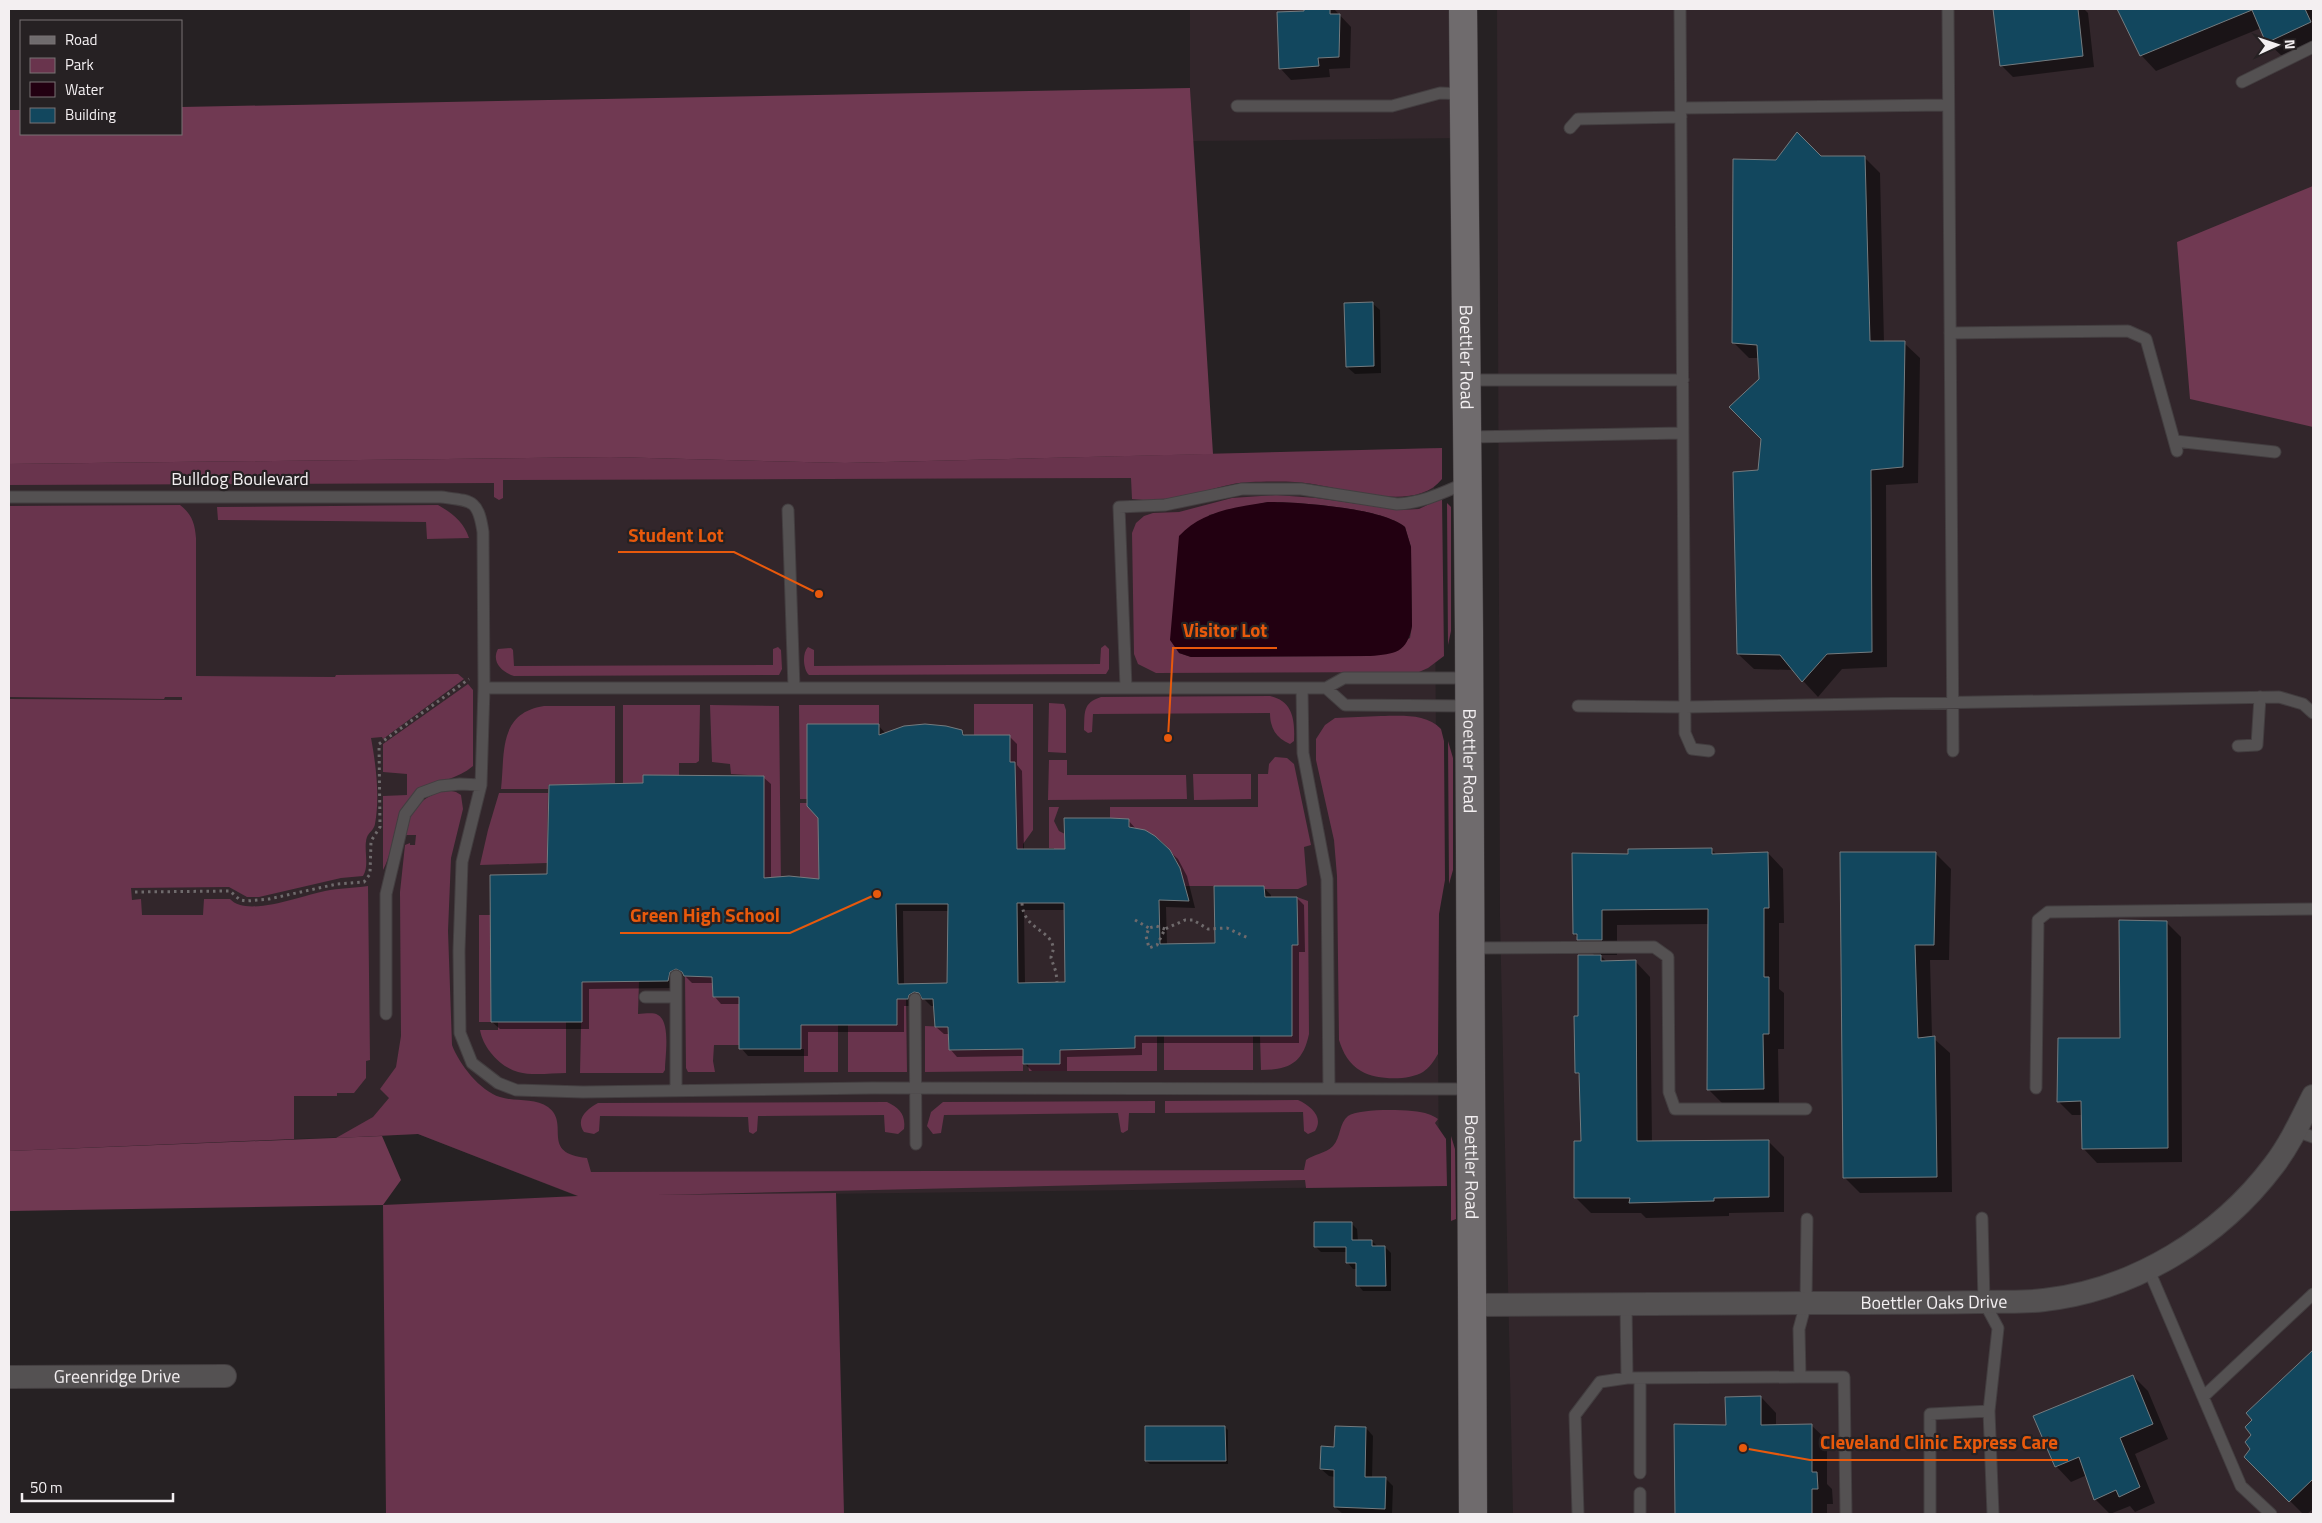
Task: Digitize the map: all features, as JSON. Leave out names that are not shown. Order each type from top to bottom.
[{"type":"street","name":"Boettler Road","points":[[1463,9],[1468,482],[1473,1514]]},
{"type":"street","name":"Boettler Oaks Drive","points":[[1472,1305],[1984,1302],[2043,1300],[2079,1294],[2124,1279],[2148,1268],[2198,1239],[2226,1217],[2252,1192],[2274,1164],[2305,1134],[2313,1096]]},
{"type":"street","name":"Greenridge Drive","points":[[9,1377],[225,1376]]},
{"type":"lane","points":[[1680,9],[1685,733],[1692,749],[1710,751]]},
{"type":"lane","points":[[1948,9],[1953,751]]},
{"type":"lane","points":[[2242,82],[2313,47]]},
{"type":"lane","points":[[1237,106],[1392,106],[1440,93],[1464,94]]},
{"type":"lane","points":[[1570,128],[1578,118],[1948,105]]},
{"type":"lane","points":[[1950,333],[2128,331],[2146,339],[2176,446],[2275,452]]},
{"type":"lane","points":[[1467,380],[1683,380]]},
{"type":"lane","points":[[1467,437],[1682,433]]},
{"type":"lane","points":[[1126,686],[1119,507],[1165,505],[1242,489],[1301,489],[1397,504],[1422,501],[1468,482]]},
{"type":"lane","name":"Bulldog Boulevard","points":[[9,496],[441,496],[471,503],[480,512],[483,532],[484,668]]},
{"type":"lane","points":[[788,510],[794,688]]},
{"type":"lane","points":[[484,668],[481,785],[462,862],[459,951],[460,1033],[472,1064],[498,1083],[516,1090],[914,1088],[1470,1089]]},
{"type":"lane","points":[[484,688],[1126,686],[1326,688],[1344,678],[1469,678]]},
{"type":"lane","points":[[1302,688],[1303,753],[1327,879],[1329,1089]]},
{"type":"lane","points":[[1326,688],[1345,705],[1469,706]]},
{"type":"lane","points":[[2238,746],[2257,745],[2260,697]]},
{"type":"lane","points":[[1578,706],[1685,707],[2279,697],[2303,704],[2313,713]]},
{"type":"lane","points":[[386,1014],[386,894],[405,814],[421,794],[440,786],[460,784],[481,785]]},
{"type":"lane","points":[[2036,1088],[2038,920],[2048,912],[2313,909]]},
{"type":"lane","points":[[1470,948],[1654,947],[1668,957],[1669,1092],[1675,1109],[1806,1109]]},
{"type":"lane","points":[[676,976],[676,1090]]},
{"type":"lane","points":[[646,997],[676,997]]},
{"type":"lane","points":[[914,999],[916,1144]]},
{"type":"lane","points":[[1982,1218],[1984,1302],[1998,1328],[1989,1411],[1994,1514]]},
{"type":"lane","points":[[1800,1377],[1799,1329],[1806,1303],[1807,1219]]},
{"type":"lane","points":[[2148,1268],[2241,1486],[2271,1514]]},
{"type":"lane","points":[[2203,1397],[2313,1294]]},
{"type":"lane","points":[[1626,1304],[1627,1378]]},
{"type":"lane","points":[[1578,1514],[1575,1415],[1600,1382],[1627,1378],[1844,1377],[1846,1514]]},
{"type":"lane","points":[[1640,1378],[1640,1473]]},
{"type":"lane","points":[[1930,1514],[1930,1414],[1989,1411]]},
{"type":"lane","points":[[1640,1493],[1640,1514]]},
{"type":"path","points":[[135,892],[230,891],[240,900],[247,901],[268,899],[337,884],[364,882],[370,874],[371,841],[380,827],[379,744],[484,668]]},
{"type":"path","points":[[1022,902],[1024,915],[1029,923],[1052,943],[1054,949],[1051,958],[1056,972],[1056,982]]},
{"type":"path","points":[[1135,920],[1150,928]]},
{"type":"path","points":[[1165,929],[1156,926],[1150,928],[1146,936],[1149,948],[1157,944],[1165,929],[1185,920],[1193,920],[1208,929],[1227,928],[1248,938]]},
{"type":"shaded area","points":[[1190,9],[1463,9],[1464,138],[1193,141],[1190,88]]},
{"type":"shaded area","points":[[1497,9],[2313,9],[2313,1514],[1513,1514],[1500,918]]},
{"type":"shaded area","points":[[1190,88],[1213,454],[845,463],[610,457],[9,464],[9,110],[20,110],[20,135],[182,135],[182,107]]},
{"type":"shaded area","points":[[2313,186],[2313,427],[2190,399],[2177,242]]},
{"type":"shaded area","points":[[1434,448],[1439,1186],[579,1197],[418,1134],[9,1151],[9,464],[610,457],[845,463]]},
{"type":"shaded area","points":[[382,1136],[401,1180],[383,1205],[9,1211],[9,1151]]},
{"type":"green space","points":[[1442,448],[1442,479],[1430,489],[1415,495],[1397,497],[1358,493],[1305,483],[1249,482],[1233,484],[1178,499],[1151,501],[1132,499],[1131,478],[503,480],[503,498],[499,500],[494,497],[494,483],[9,485],[9,464],[610,457],[845,463]]},
{"type":"green space","points":[[1276,495],[1316,498],[1401,510],[1419,509],[1442,498],[1444,656],[1419,672],[1156,673],[1138,664],[1134,654],[1132,533],[1136,523],[1144,516],[1153,513],[1179,512],[1232,498]],"holes":[[[1268,502],[1340,507],[1360,511],[1394,520],[1405,527],[1411,547],[1412,626],[1410,638],[1370,656],[1191,657],[1179,653],[1209,515]]]},
{"type":"green space","points":[[1447,503],[1451,507],[1451,631],[1448,645]]},
{"type":"green space","points":[[180,505],[192,520],[196,538],[196,676],[335,677],[336,675],[458,674],[464,679],[383,739],[382,737],[371,738],[376,770],[377,803],[374,826],[366,842],[366,867],[363,876],[341,878],[259,897],[247,897],[229,887],[131,888],[132,900],[141,899],[142,915],[203,915],[204,899],[230,899],[238,904],[262,906],[330,890],[368,886],[370,1060],[366,1061],[366,1078],[354,1093],[337,1093],[337,1096],[294,1096],[294,1139],[9,1151],[9,699],[182,700],[182,697],[165,697],[164,699],[9,697],[9,506]]},
{"type":"green space","points":[[438,505],[457,518],[469,538],[427,539],[426,522],[218,520],[217,507]]},
{"type":"green space","points":[[1105,645],[1109,649],[1109,669],[1106,674],[809,675],[805,669],[804,661],[808,647],[814,650],[814,666],[1100,664],[1101,648]]},
{"type":"green space","points":[[778,647],[781,650],[782,669],[779,675],[514,676],[505,672],[499,666],[496,658],[498,649],[511,648],[513,650],[514,666],[773,665],[773,649]]},
{"type":"green space","points":[[468,684],[473,690],[473,766],[461,774],[420,791],[411,798],[400,816],[383,870],[383,796],[407,795],[407,774],[383,772],[383,744]]},
{"type":"green space","points":[[1270,696],[1284,702],[1291,712],[1294,726],[1294,741],[1290,744],[1281,739],[1275,732],[1271,723],[1270,713],[1093,714],[1092,732],[1088,733],[1084,730],[1086,709],[1090,702],[1101,697]]},
{"type":"green space","points":[[1049,703],[1064,704],[1066,710],[1066,753],[1048,752]]},
{"type":"green space","points":[[974,704],[1033,704],[1033,830],[1023,844],[1023,860],[1017,860],[1015,762],[1010,762],[974,735]]},
{"type":"green space","points":[[623,705],[700,705],[699,761],[696,763],[679,763],[679,775],[643,775],[643,783],[623,783]]},
{"type":"green space","points":[[710,705],[779,706],[781,887],[764,887],[764,776],[731,774],[730,764],[712,762]]},
{"type":"green space","points":[[799,705],[879,705],[879,724],[807,725],[807,799],[800,799]]},
{"type":"green space","points":[[544,706],[615,706],[615,783],[548,785],[548,789],[501,789],[504,749],[511,726],[518,717],[529,710]]},
{"type":"green space","points":[[1412,716],[1428,720],[1441,729],[1444,741],[1445,880],[1439,914],[1438,1054],[1423,1072],[1401,1078],[1383,1078],[1361,1071],[1347,1058],[1339,1040],[1337,876],[1334,840],[1316,760],[1316,739],[1325,725],[1335,718]]},
{"type":"green space","points":[[1448,741],[1453,758],[1453,870],[1449,884]]},
{"type":"green space","points":[[1275,757],[1287,758],[1294,764],[1311,845],[1304,847],[1307,885],[1298,889],[1264,889],[1264,886],[1184,886],[1178,863],[1167,846],[1151,834],[1129,827],[1129,819],[1110,819],[1110,807],[1258,807],[1258,774],[1268,774],[1269,764]]},
{"type":"green space","points":[[1049,760],[1067,760],[1067,775],[1186,775],[1187,799],[1048,800]]},
{"type":"green space","points":[[1193,774],[1251,774],[1251,799],[1194,800]]},
{"type":"green space","points":[[447,790],[461,795],[463,809],[451,858],[448,931],[452,1045],[471,1076],[492,1094],[500,1097],[537,1102],[548,1107],[557,1121],[560,1144],[564,1150],[572,1155],[587,1158],[591,1172],[1304,1170],[1306,1160],[1327,1151],[1333,1146],[1343,1122],[1348,1116],[1354,1113],[1400,1110],[1421,1112],[1438,1119],[1435,1123],[1446,1139],[1447,1186],[1306,1188],[1305,1180],[656,1195],[836,1193],[844,1514],[386,1514],[383,1205],[578,1196],[418,1134],[336,1138],[373,1117],[389,1098],[380,1089],[396,1067],[401,1036],[400,892],[405,845],[410,843],[410,845],[415,845],[416,835],[403,835],[405,826],[418,805],[438,792]]},
{"type":"green space","points":[[499,793],[548,793],[547,863],[480,865]]},
{"type":"green space","points":[[800,803],[819,803],[819,887],[800,877]]},
{"type":"green space","points":[[1049,807],[1059,807],[1054,821],[1059,831],[1065,834],[1065,860],[1053,860],[1054,848],[1049,848]]},
{"type":"green space","points":[[1297,897],[1308,901],[1309,1034],[1303,1052],[1293,1063],[1271,1070],[1261,1070],[1260,1036],[1292,1036],[1292,945],[1298,944]]},
{"type":"green space","points":[[479,915],[490,915],[491,1022],[479,1022]]},
{"type":"green space","points":[[685,976],[712,977],[713,997],[739,997],[739,1045],[714,1045],[713,1061],[715,1072],[688,1072],[686,1068]]},
{"type":"green space","points":[[639,981],[638,1014],[656,1014],[665,1025],[665,1070],[663,1073],[580,1073],[582,982]]},
{"type":"green space","points":[[897,999],[906,999],[907,1072],[848,1072],[848,1025],[897,1025]]},
{"type":"green space","points":[[1135,1011],[1157,1011],[1157,1071],[1029,1071],[1028,1064],[1060,1064],[1060,1050],[1134,1048]]},
{"type":"green space","points":[[498,1022],[566,1022],[566,1073],[524,1073],[505,1066],[493,1056],[480,1030],[498,1030]]},
{"type":"green space","points":[[801,1025],[838,1025],[838,1072],[804,1072],[804,1049],[801,1049]]},
{"type":"green space","points":[[925,1026],[948,1027],[949,1050],[1023,1049],[1023,1071],[925,1072]]},
{"type":"green space","points":[[1164,1036],[1253,1036],[1253,1070],[1164,1070]]},
{"type":"green space","points":[[1298,1100],[1315,1112],[1317,1117],[1318,1121],[1315,1131],[1308,1134],[1304,1131],[1303,1112],[1165,1113],[1165,1101]]},
{"type":"green space","points":[[1155,1101],[1155,1113],[1129,1113],[1128,1130],[1123,1133],[1121,1132],[1118,1113],[944,1115],[941,1133],[933,1134],[927,1126],[931,1112],[943,1102]]},
{"type":"green space","points":[[887,1102],[898,1109],[903,1115],[904,1129],[898,1134],[885,1132],[884,1115],[758,1116],[757,1131],[753,1134],[749,1132],[748,1117],[600,1116],[599,1131],[594,1134],[584,1132],[581,1123],[586,1111],[598,1103]]},
{"type":"green space","points":[[1451,1136],[1455,1149],[1456,1219],[1451,1221]]},
{"type":"water","points":[[1268,502],[1340,507],[1379,515],[1394,520],[1405,527],[1411,547],[1412,626],[1407,642],[1403,647],[1393,653],[1370,656],[1191,657],[1179,653],[1170,640],[1179,536],[1198,521],[1209,516],[1232,508]]},
{"type":"building","points":[[1304,9],[1330,9],[1330,14],[1340,14],[1339,57],[1318,58],[1319,66],[1279,69],[1277,12],[1304,11]]},
{"type":"building","points":[[1993,9],[2078,9],[2083,56],[2000,66]]},
{"type":"building","points":[[2117,9],[2305,9],[2311,22],[2266,43],[2252,10],[2140,56]]},
{"type":"building","points":[[1797,132],[1821,156],[1865,156],[1870,341],[1905,341],[1903,467],[1871,470],[1872,652],[1827,654],[1802,682],[1780,655],[1737,654],[1733,472],[1758,470],[1761,439],[1729,407],[1759,379],[1757,345],[1732,343],[1733,159],[1776,160]]},
{"type":"building","points":[[1373,302],[1374,366],[1346,367],[1344,303]]},
{"type":"building","points":[[807,724],[879,724],[879,735],[904,726],[925,724],[962,730],[963,735],[1010,735],[1010,762],[1015,762],[1017,849],[1065,849],[1064,818],[1110,818],[1129,819],[1129,827],[1145,830],[1155,836],[1170,850],[1180,868],[1189,901],[1159,900],[1160,944],[1215,943],[1214,886],[1264,886],[1265,897],[1297,897],[1298,945],[1292,945],[1292,1036],[1135,1036],[1135,1048],[1060,1050],[1060,1064],[1023,1064],[1023,1049],[949,1050],[948,1027],[935,1027],[933,999],[922,999],[919,993],[914,992],[909,995],[908,999],[897,999],[897,1025],[801,1025],[801,1049],[739,1049],[739,997],[713,997],[712,977],[684,976],[682,972],[676,969],[670,972],[668,981],[582,982],[582,1022],[491,1022],[490,875],[547,874],[549,785],[643,783],[643,775],[764,776],[764,878],[789,876],[819,879],[818,818],[807,806]],"holes":[[[1017,903],[1064,903],[1065,982],[1018,983]],[[896,904],[948,904],[947,983],[898,984]]]},
{"type":"building","points":[[1712,848],[1712,854],[1768,852],[1769,908],[1764,908],[1764,977],[1769,977],[1769,1034],[1763,1034],[1764,1089],[1707,1090],[1708,909],[1602,910],[1602,940],[1577,940],[1577,934],[1573,934],[1572,853],[1628,854],[1628,849]]},
{"type":"building","points":[[1840,852],[1936,852],[1934,945],[1915,945],[1918,1038],[1935,1036],[1937,1177],[1843,1178]]},
{"type":"building","points":[[2119,920],[2167,921],[2168,1148],[2082,1149],[2081,1101],[2057,1102],[2058,1038],[2120,1038]]},
{"type":"building","points":[[1578,955],[1601,955],[1601,961],[1636,960],[1637,1141],[1769,1140],[1769,1197],[1714,1198],[1714,1201],[1629,1203],[1630,1198],[1574,1198],[1574,1141],[1581,1141],[1579,1073],[1575,1073],[1574,1016],[1578,1016]]},
{"type":"building","points":[[1314,1222],[1352,1222],[1352,1240],[1372,1240],[1372,1246],[1385,1246],[1386,1286],[1356,1286],[1356,1263],[1346,1263],[1346,1247],[1314,1247]]},
{"type":"building","points":[[2313,1350],[2313,1479],[2289,1502],[2244,1457],[2250,1449],[2245,1442],[2251,1435],[2245,1427],[2252,1420],[2246,1413]]},
{"type":"building","points":[[2133,1375],[2153,1424],[2120,1438],[2140,1487],[2119,1497],[2116,1490],[2094,1500],[2079,1457],[2055,1467],[2033,1416]]},
{"type":"building","points":[[1761,1396],[1761,1425],[1812,1424],[1812,1472],[1817,1472],[1818,1489],[1812,1489],[1812,1514],[1675,1514],[1674,1424],[1726,1425],[1725,1397]]},
{"type":"building","points":[[1145,1426],[1225,1426],[1226,1461],[1145,1461]]},
{"type":"building","points":[[1335,1426],[1366,1427],[1365,1477],[1386,1477],[1385,1509],[1334,1507],[1334,1470],[1320,1469],[1321,1446],[1334,1447]]},
{"type":"place","name":"Student Lot","points":[[819,594]]},
{"type":"place","name":"Visitor Lot","points":[[1168,738]]},
{"type":"place","name":"Green High School","points":[[877,894]]},
{"type":"place","name":"Cleveland Clinic Express Care","points":[[1743,1448]]}]
